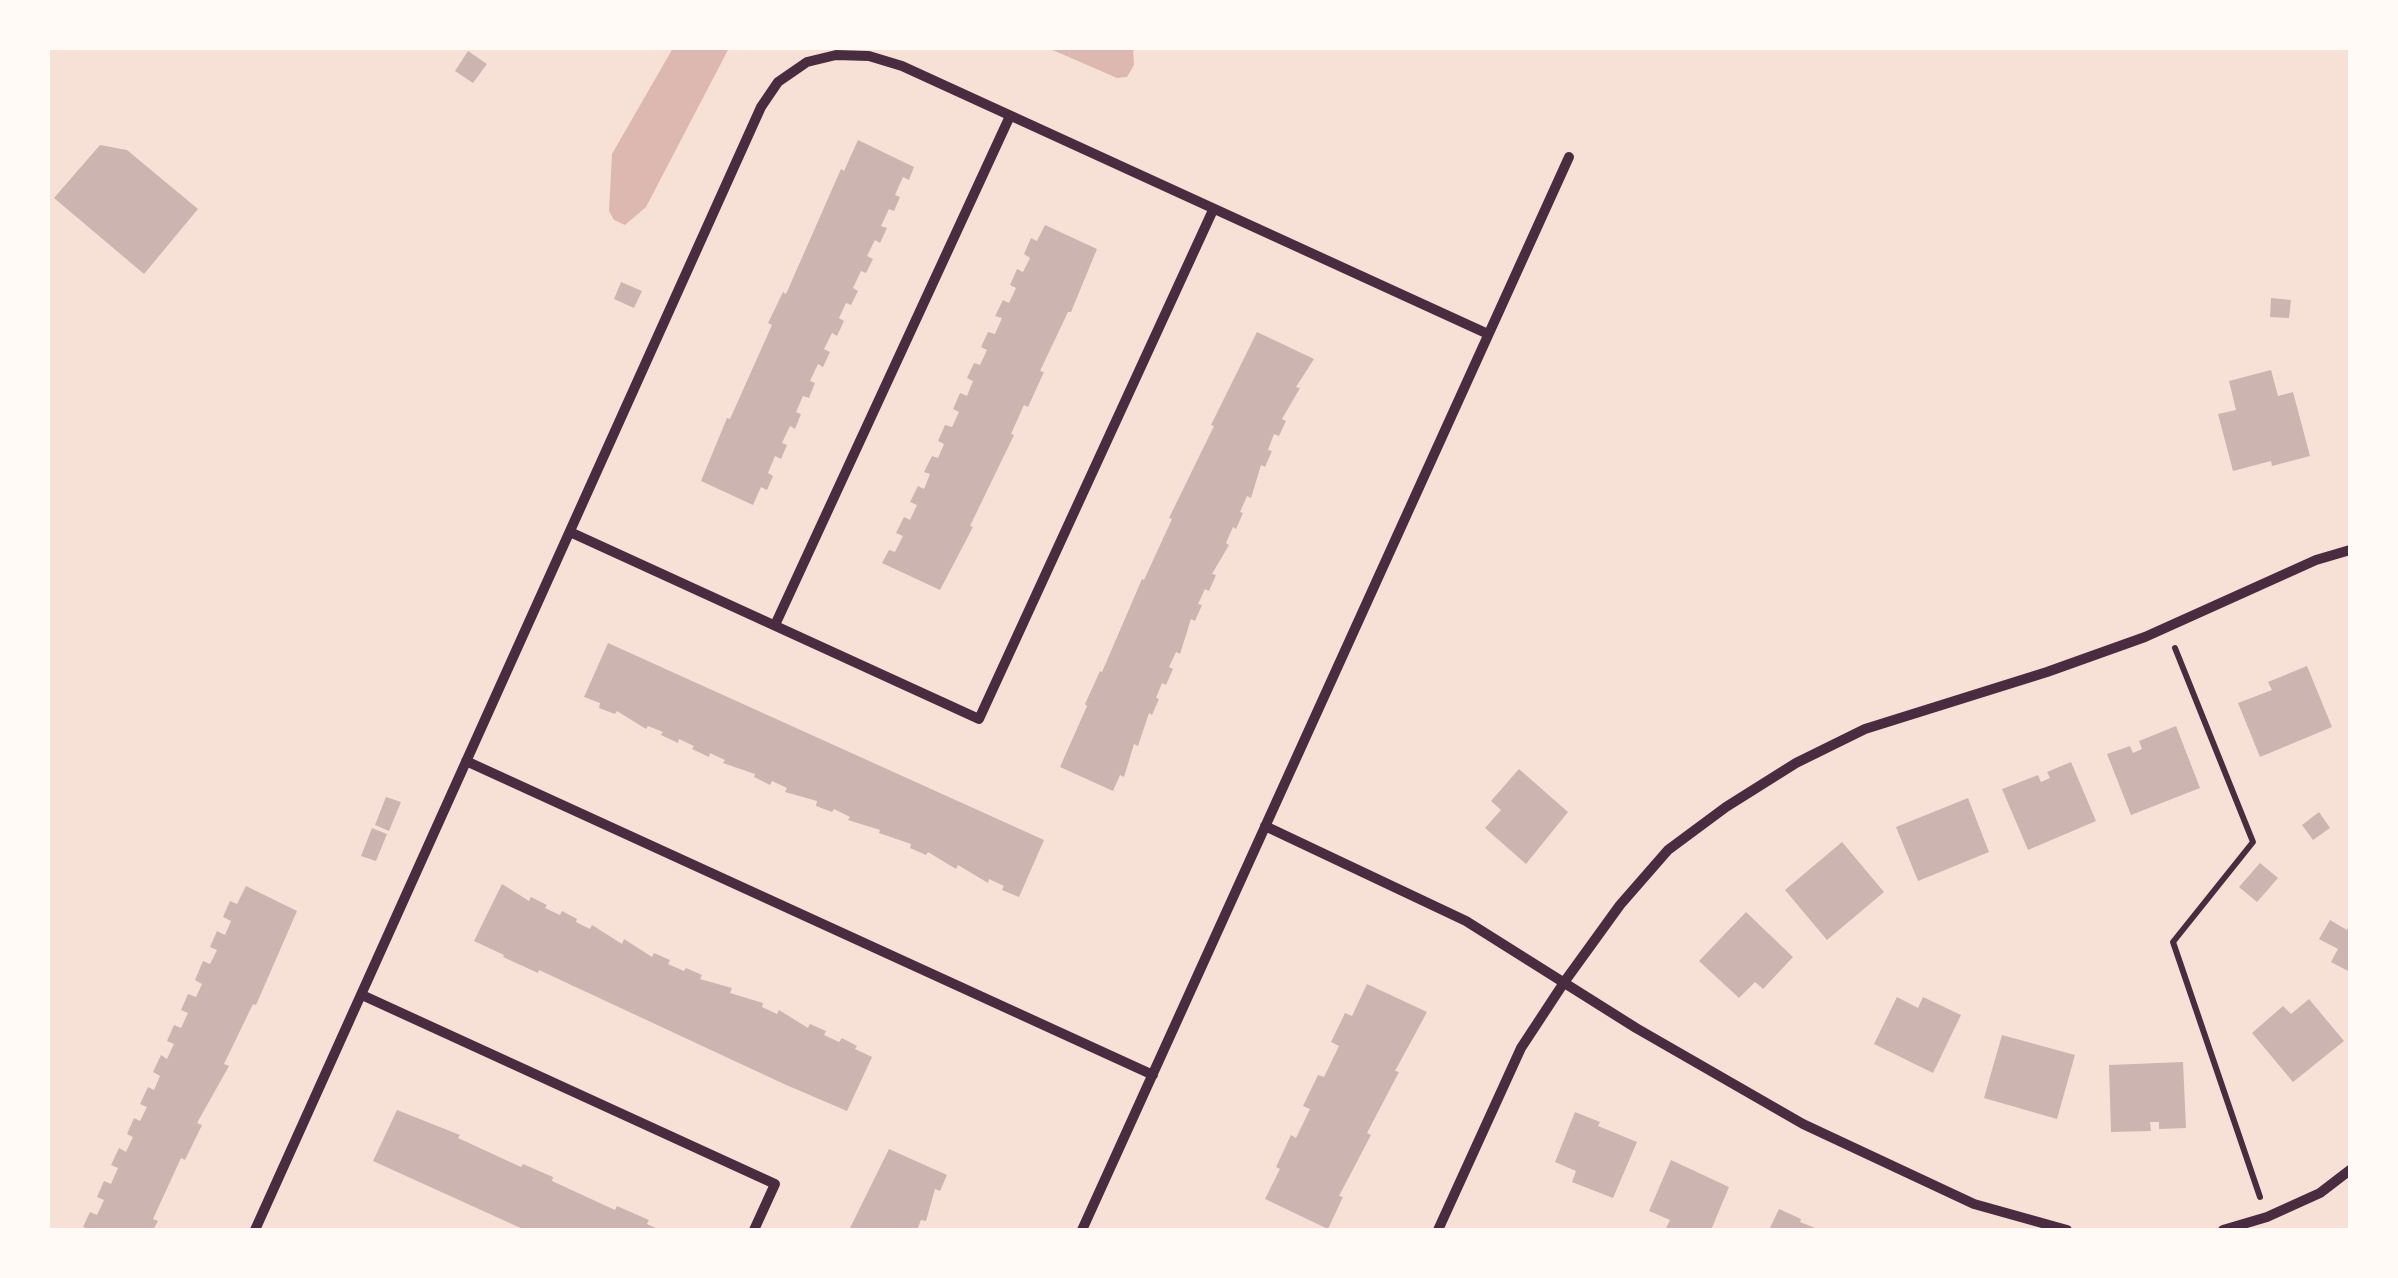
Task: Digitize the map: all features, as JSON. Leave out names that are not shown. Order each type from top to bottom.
[{"type":"street","points":[[255,1230],[761,106],[778,82],[807,62],[836,55],[870,56],[902,66],[1488,334]]},
{"type":"street","points":[[775,626],[1010,116]]},
{"type":"street","points":[[1082,1230],[1569,157]]},
{"type":"street","points":[[570,532],[979,718],[1213,210]]},
{"type":"street","points":[[1438,1230],[1521,1048],[1620,905],[1668,850],[1726,807],[1796,764],[1865,729],[2047,672],[2167,628],[2316,560],[2350,550]]},
{"type":"street","points":[[466,762],[1153,1075]]},
{"type":"street","points":[[1266,826],[1466,921],[1665,1046],[1803,1124],[1974,1204],[2066,1230]]},
{"type":"street","points":[[362,994],[775,1184],[754,1230]]},
{"type":"street","points":[[2223,1230],[2267,1218],[2320,1193],[2350,1170]]},
{"type":"path","points":[[2167,628],[2254,842],[2172,942],[2267,1218]]},
{"type":"shaded area","points":[[673,48],[729,48],[646,207],[625,225],[614,220],[609,211],[612,154]]},
{"type":"shaded area","points":[[1048,48],[1133,48],[1134,65],[1127,77],[1117,78]]},
{"type":"building","points":[[468,51],[487,64],[473,83],[455,71]]},
{"type":"building","points":[[858,140],[914,167],[909,180],[903,177],[895,195],[900,197],[894,211],[889,209],[881,226],[887,228],[880,243],[875,240],[867,256],[873,259],[866,273],[861,271],[853,288],[858,291],[839,318],[844,321],[837,336],[832,333],[824,349],[830,352],[823,367],[818,364],[810,381],[815,383],[809,398],[803,396],[796,412],[801,414],[795,429],[790,426],[782,443],[787,445],[781,459],[775,456],[767,490],[761,487],[753,505],[701,481],[772,325],[768,323],[783,292],[786,294],[841,169],[844,171]]},
{"type":"building","points":[[100,145],[127,150],[198,209],[144,274],[54,198]]},
{"type":"building","points":[[1045,225],[1097,249],[1071,312],[1040,371],[1044,372],[1028,407],[1024,405],[1011,434],[1014,435],[970,526],[973,527],[940,590],[882,563],[889,550],[895,552],[903,536],[896,533],[904,517],[910,520],[917,505],[910,502],[918,486],[924,489],[930,474],[924,472],[932,456],[938,458],[944,444],[938,441],[945,425],[952,427],[959,412],[953,409],[960,393],[967,396],[973,381],[967,378],[974,363],[980,365],[987,350],[981,347],[988,332],[995,334],[1002,318],[995,316],[1003,300],[1009,303],[1016,288],[1010,285],[1017,269],[1023,272],[1030,258],[1024,254],[1031,238],[1037,241]]},
{"type":"building","points":[[621,282],[642,291],[634,308],[614,299]]},
{"type":"building","points":[[2271,298],[2291,300],[2289,318],[2270,317]]},
{"type":"building","points":[[1257,332],[1314,359],[1296,387],[1300,388],[1282,419],[1286,421],[1279,436],[1274,434],[1265,467],[1261,465],[1251,498],[1247,496],[1236,529],[1233,527],[1226,543],[1229,545],[1212,574],[1216,575],[1209,591],[1205,589],[1180,654],[1176,652],[1169,667],[1173,669],[1166,685],[1162,683],[1156,698],[1159,699],[1152,715],[1149,713],[1138,746],[1134,744],[1124,777],[1120,775],[1113,791],[1060,767],[1085,704],[1172,519],[1169,518],[1214,426],[1211,425]]},
{"type":"building","points":[[2271,370],[2278,396],[2293,392],[2310,456],[2233,471],[2218,414],[2236,410],[2229,381]]},
{"type":"building","points":[[608,643],[1044,840],[1019,897],[958,865],[956,869],[928,852],[926,855],[910,848],[911,844],[848,820],[850,817],[834,809],[832,812],[816,806],[817,801],[785,792],[787,788],[772,781],[770,785],[710,753],[709,757],[692,749],[694,746],[679,739],[678,743],[661,735],[663,732],[648,726],[646,729],[617,711],[615,714],[599,708],[600,703],[584,697]]},
{"type":"building","points":[[2307,666],[2332,727],[2260,757],[2238,703],[2272,690],[2268,682]]},
{"type":"building","points":[[2176,726],[2200,788],[2131,815],[2107,754],[2130,746],[2133,753],[2142,749],[2139,741]]},
{"type":"building","points":[[2071,762],[2096,821],[2028,850],[2002,789],[2038,775],[2041,782],[2050,778],[2047,772]]},
{"type":"building","points":[[1519,769],[1568,812],[1526,864],[1485,828],[1501,810],[1491,801]]},
{"type":"building","points":[[386,797],[401,802],[389,831],[375,825]]},
{"type":"building","points":[[1968,798],[1989,852],[1918,881],[1896,827]]},
{"type":"building","points":[[2319,812],[2330,828],[2313,840],[2302,825]]},
{"type":"building","points":[[372,828],[387,834],[376,861],[361,856]]},
{"type":"building","points":[[1842,842],[1884,892],[1827,940],[1785,890]]},
{"type":"building","points":[[2260,863],[2278,878],[2257,902],[2239,887]]},
{"type":"building","points":[[502,884],[560,915],[562,911],[590,929],[592,925],[622,944],[624,939],[652,957],[654,953],[670,960],[668,964],[702,975],[700,979],[732,988],[730,993],[763,1003],[762,1007],[777,1014],[779,1010],[808,1028],[810,1024],[826,1031],[824,1035],[857,1046],[855,1049],[872,1057],[847,1111],[474,941]]},
{"type":"building","points":[[246,886],[297,911],[256,1005],[253,1004],[224,1064],[229,1066],[197,1123],[202,1125],[185,1160],[181,1158],[153,1219],[158,1221],[153,1230],[83,1227],[90,1212],[97,1215],[104,1200],[97,1197],[104,1181],[111,1184],[118,1168],[111,1165],[119,1148],[126,1152],[133,1137],[127,1134],[134,1118],[140,1121],[147,1107],[140,1104],[148,1087],[154,1090],[160,1076],[153,1072],[161,1055],[167,1059],[174,1044],[167,1041],[174,1025],[181,1028],[188,1013],[181,1010],[188,994],[196,997],[202,984],[195,980],[203,961],[210,964],[217,950],[210,947],[217,931],[225,935],[231,921],[223,917],[230,901],[237,904]]},
{"type":"building","points":[[1746,912],[1793,957],[1763,989],[1755,982],[1739,998],[1699,961]]},
{"type":"building","points":[[2330,920],[2347,930],[2350,923],[2350,972],[2331,962],[2338,949],[2319,939]]},
{"type":"building","points":[[1367,984],[1427,1012],[1395,1071],[1399,1072],[1367,1133],[1371,1135],[1339,1196],[1343,1197],[1328,1229],[1265,1199],[1291,1135],[1296,1138],[1310,1109],[1303,1106],[1318,1075],[1324,1077],[1339,1046],[1331,1042],[1345,1013],[1352,1016]]},
{"type":"building","points":[[1897,997],[1918,1008],[1923,997],[1961,1015],[1933,1073],[1874,1044]]},
{"type":"building","points":[[2309,999],[2344,1041],[2293,1082],[2252,1033],[2283,1006],[2291,1014]]},
{"type":"building","points":[[2002,1035],[2075,1055],[2057,1119],[1984,1098]]},
{"type":"building","points":[[2183,1062],[2186,1128],[2159,1129],[2159,1122],[2150,1122],[2151,1131],[2111,1132],[2109,1065]]},
{"type":"building","points":[[397,1110],[460,1135],[458,1138],[521,1167],[523,1164],[553,1177],[552,1181],[615,1210],[617,1206],[649,1220],[647,1224],[660,1230],[525,1230],[373,1161]]},
{"type":"building","points":[[1575,1112],[1637,1142],[1613,1198],[1572,1182],[1576,1171],[1555,1162]]},
{"type":"building","points":[[889,1149],[947,1175],[940,1191],[935,1189],[926,1221],[921,1220],[917,1230],[849,1230]]},
{"type":"building","points":[[1671,1160],[1729,1187],[1711,1230],[1665,1230],[1670,1220],[1649,1211]]},
{"type":"building","points":[[1779,1209],[1801,1219],[1800,1222],[1820,1230],[1769,1230]]}]
